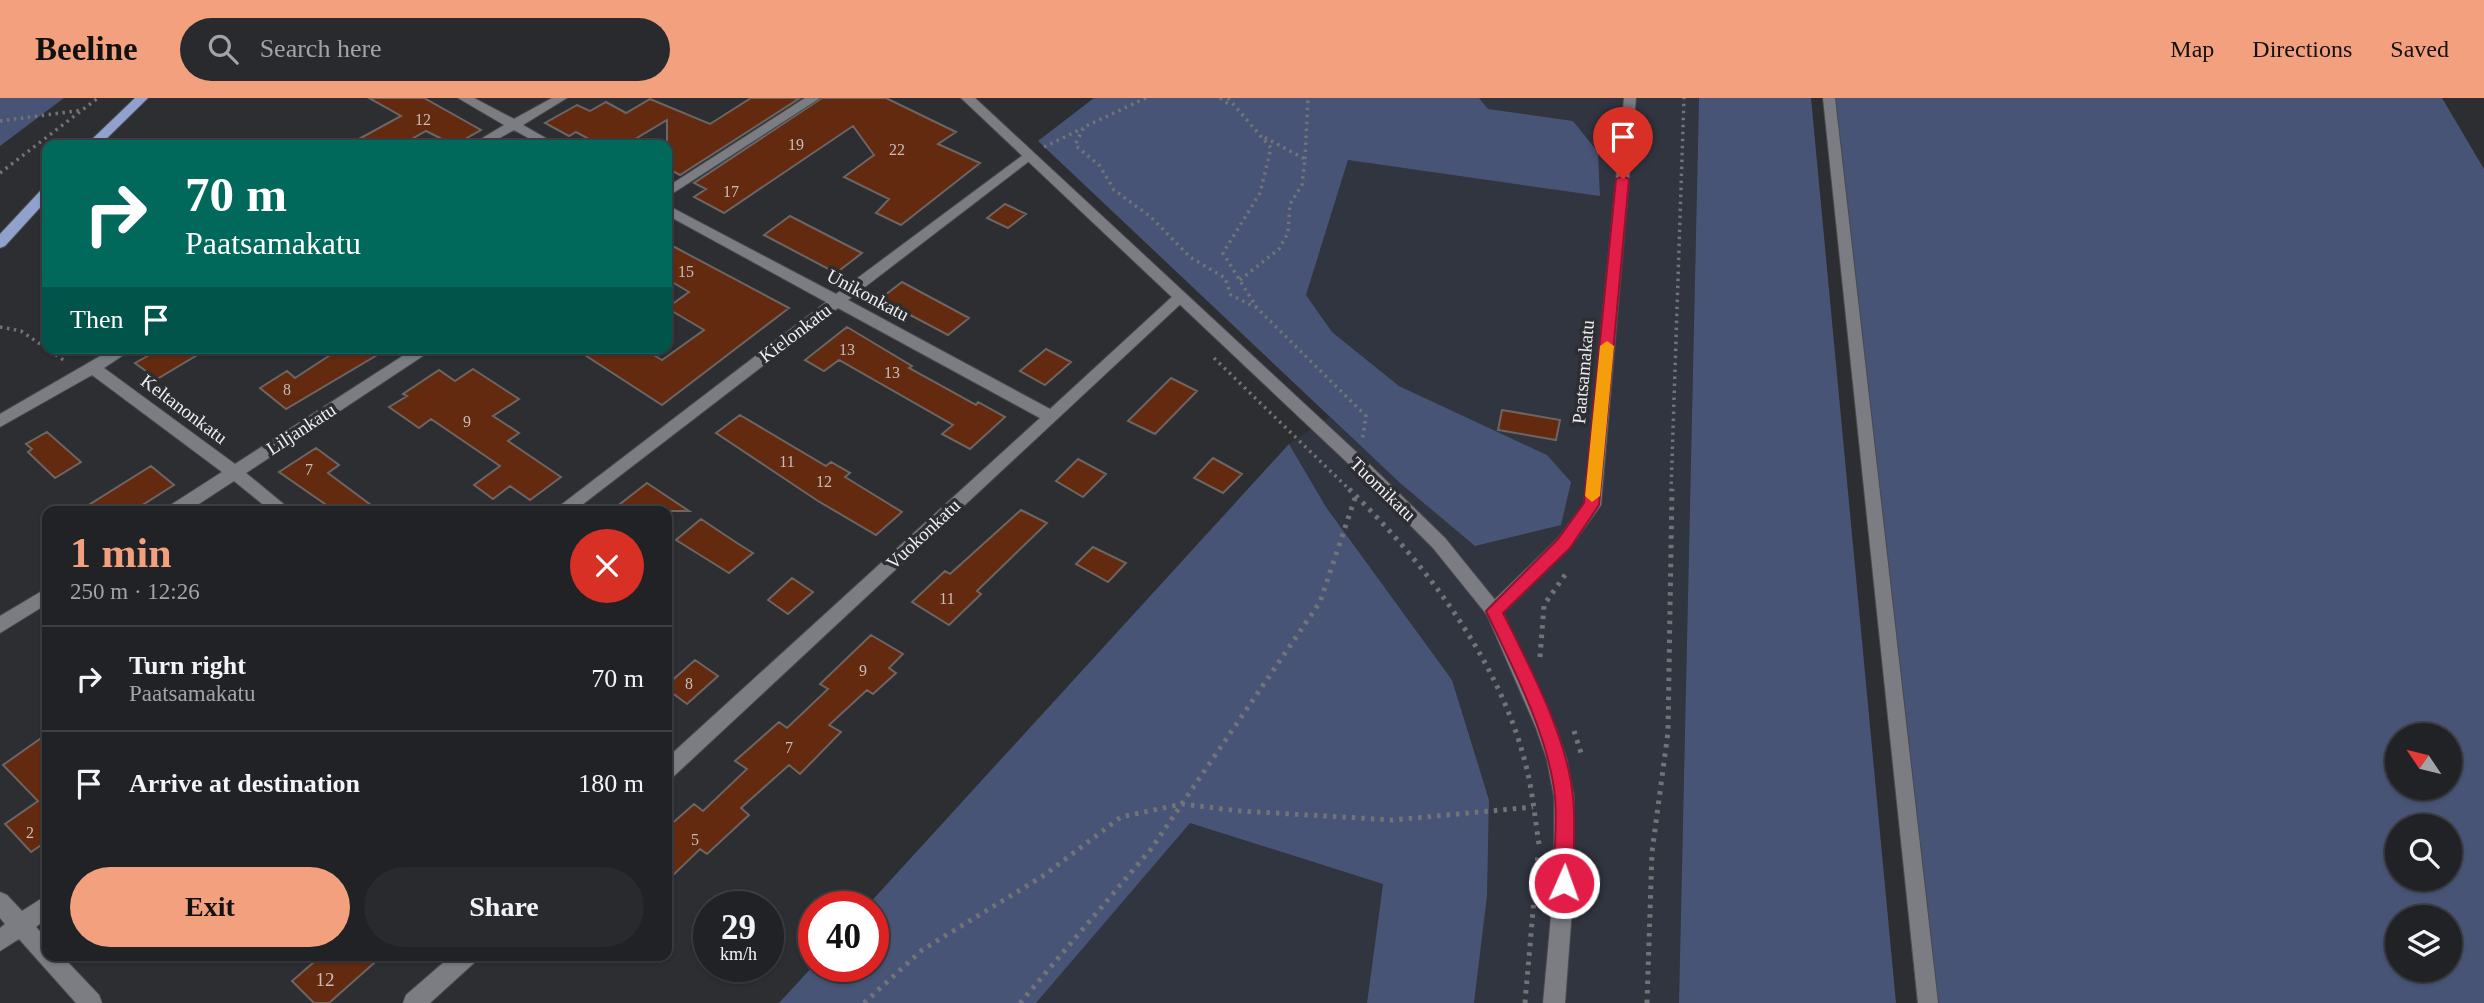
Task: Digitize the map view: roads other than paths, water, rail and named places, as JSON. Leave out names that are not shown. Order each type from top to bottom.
[{"type":"main road","points":[[98,140],[142,98]]},
{"type":"main road","points":[[0,234],[42,196]]},
{"type":"main road","points":[[0,243],[42,197]]},
{"type":"street","points":[[464,98],[542,140]]},
{"type":"street","points":[[487,140],[561,98]]},
{"type":"street","points":[[672,190],[814,98]]},
{"type":"street","name":"Tuomikatu","points":[[967,98],[1178,299],[1359,464],[1439,543],[1494,611],[1546,728],[1557,760],[1564,797],[1564,883],[1554,1003]]},
{"type":"street","name":"Paatsamakatu","points":[[1494,611],[1564,543],[1592,505],[1630,98]]},
{"type":"street","name":"Kielonkatu","points":[[569,506],[1027,156]]},
{"type":"street","name":"Unikonkatu","points":[[672,212],[1050,416]]},
{"type":"street","name":"Vuokonkatu","points":[[672,765],[1178,299]]},
{"type":"street","points":[[0,421],[116,354]]},
{"type":"street","name":"Liljankatu","points":[[184,506],[418,354]]},
{"type":"street","name":"Keltanonkatu","points":[[93,368],[277,506]]},
{"type":"street","points":[[0,625],[42,598]]},
{"type":"street","points":[[0,902],[42,948]]},
{"type":"street","points":[[0,941],[42,909]]},
{"type":"street","points":[[53,961],[91,1003]]},
{"type":"street","points":[[414,1003],[460,961]]},
{"type":"lane","points":[[1829,98],[1928,1003]]}]
